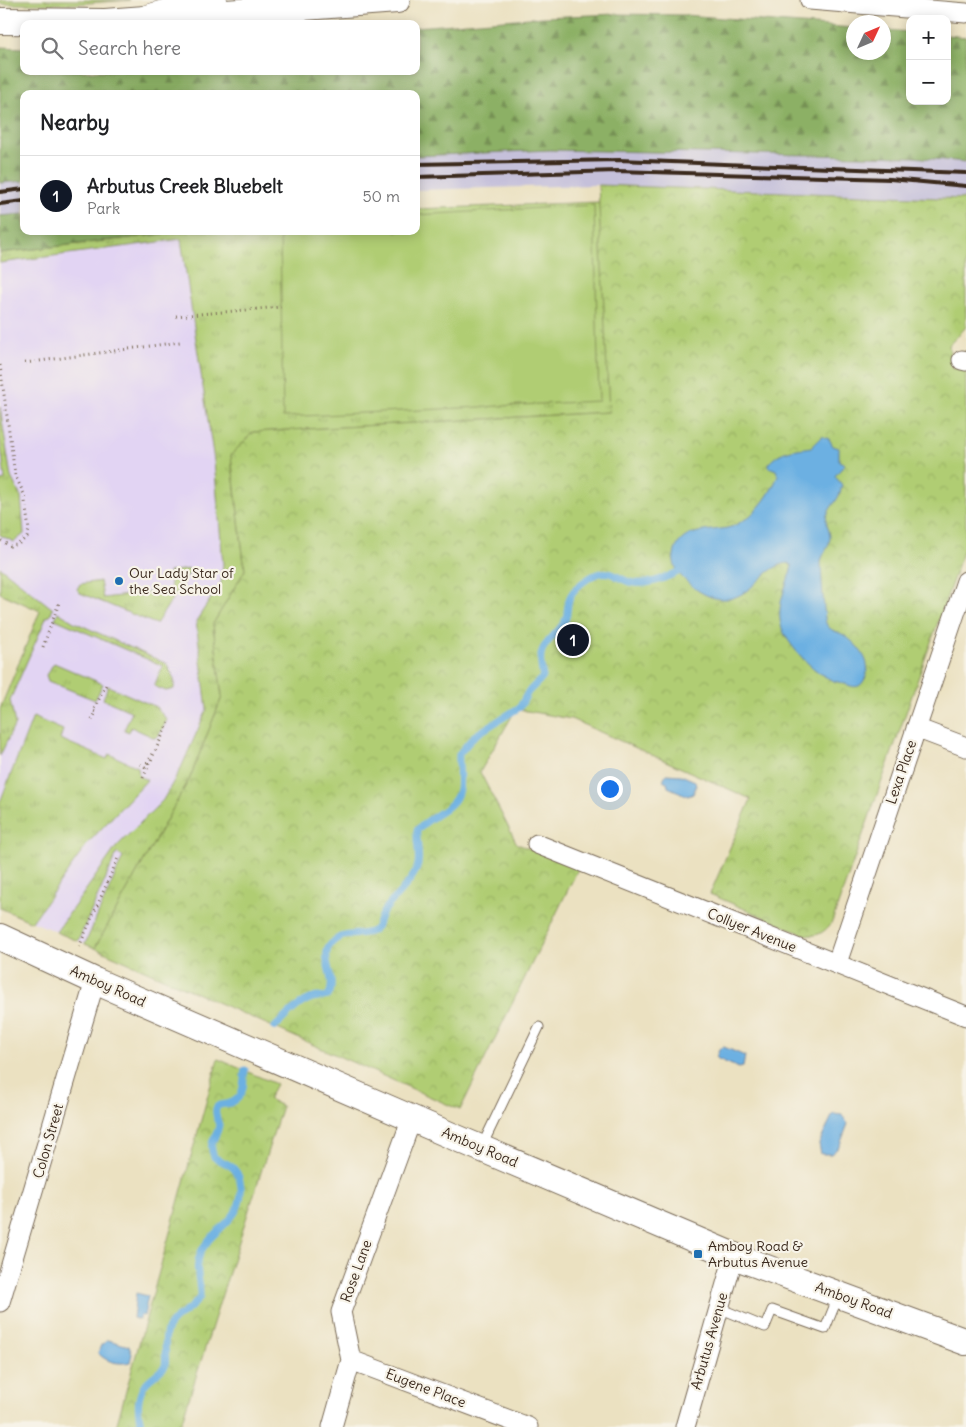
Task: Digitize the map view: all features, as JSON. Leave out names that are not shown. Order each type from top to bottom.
[{"type":"highway","points":[[147,19],[213,0]]},
{"type":"main road","points":[[126,20],[397,0]]},
{"type":"main road","points":[[0,21],[20,22]]},
{"type":"main road","name":"Amboy Road","points":[[0,936],[95,980],[734,1256],[966,1342]]},
{"type":"street","points":[[810,0],[966,13]]},
{"type":"street","name":"Lexa Place","points":[[837,963],[966,582]]},
{"type":"street","points":[[916,728],[966,748]]},
{"type":"street","name":"Collyer Avenue","points":[[536,844],[966,1016]]},
{"type":"street","name":"Colon Street","points":[[0,1302],[95,980]]},
{"type":"street","name":"Rose Lane","points":[[332,1427],[351,1360],[341,1312],[412,1118]]},
{"type":"street","name":"Arbutus Avenue","points":[[685,1427],[734,1256]]},
{"type":"street","name":"Eugene Place","points":[[351,1360],[528,1427]]},
{"type":"lane","points":[[481,1148],[539,1027]]},
{"type":"lane","points":[[719,1308],[766,1327],[772,1310],[825,1329],[839,1295]]},
{"type":"path","points":[[176,316],[282,307]]},
{"type":"path","points":[[25,363],[180,342]]},
{"type":"path","points":[[0,366],[15,475],[24,494],[29,530],[27,537],[17,545],[10,546],[0,540]]},
{"type":"path","points":[[43,647],[60,600]]},
{"type":"path","points":[[92,720],[96,712],[93,711],[106,685]]},
{"type":"path","points":[[143,778],[168,723]]},
{"type":"path","points":[[140,764],[145,767],[155,751]]},
{"type":"path","points":[[79,947],[118,858]]},
{"type":"shaded area","points":[[550,150],[913,157],[966,162],[966,199],[598,185],[420,190],[420,156]]},
{"type":"shaded area","points":[[20,181],[20,214],[0,216],[0,183]]},
{"type":"shaded area","name":"Our Lady Star of the Sea School","points":[[599,202],[231,455],[245,570],[213,624],[222,697],[95,948],[0,908],[0,709],[40,611],[0,593],[0,253],[155,235],[420,235],[420,209]]},
{"type":"green space","points":[[0,0],[130,0],[74,4],[0,4]]},
{"type":"green space","points":[[616,14],[685,15],[846,27],[846,60],[891,60],[891,31],[906,32],[906,105],[951,105],[951,35],[966,37],[966,162],[913,157],[550,150],[420,156],[420,90],[20,90],[20,181],[0,183],[0,47],[20,48],[20,75],[420,75],[420,27],[542,17]]},
{"type":"green space","points":[[598,185],[966,199],[966,327],[949,345],[952,368],[966,370],[966,543],[832,922],[822,933],[810,935],[800,933],[710,894],[751,799],[571,719],[516,709],[480,772],[517,844],[579,867],[460,1110],[95,948],[190,778],[222,697],[213,624],[245,570],[231,455],[253,432],[609,412]]},
{"type":"green space","points":[[599,202],[610,412],[254,432],[231,455],[245,570],[213,624],[222,697],[190,778],[95,948],[85,944],[123,857],[117,853],[78,941],[56,932],[117,846],[163,800],[181,768],[207,709],[196,621],[221,583],[223,564],[214,461],[181,239],[0,263],[0,253],[155,235],[420,235],[420,209]]},
{"type":"green space","points":[[594,205],[599,401],[283,417],[280,235],[420,235],[420,215]]},
{"type":"green space","points":[[20,214],[20,235],[155,235],[0,253],[0,216]]},
{"type":"green space","points":[[0,407],[11,477],[21,497],[24,534],[14,542],[0,535],[0,481],[5,480],[0,439]]},
{"type":"green space","points":[[0,567],[53,609],[49,617],[47,616],[10,700],[15,724],[0,756],[0,709],[40,611],[0,593]]},
{"type":"green space","points":[[189,569],[189,573],[156,624],[80,593],[77,589],[80,584],[100,581],[103,598],[171,590],[169,572]]},
{"type":"green space","points":[[58,612],[74,622],[167,664],[174,679],[174,689],[166,691],[154,686],[163,666],[55,619]]},
{"type":"green space","points":[[54,663],[103,684],[95,700],[48,681],[46,675]]},
{"type":"green space","points":[[108,686],[156,707],[167,720],[159,735],[155,738],[131,727],[129,732],[124,730],[132,712],[103,699]]},
{"type":"green space","points":[[33,717],[63,730],[60,739],[107,759],[109,754],[138,767],[139,776],[147,780],[88,843],[32,922],[0,908],[0,802]]},
{"type":"green space","points":[[218,1059],[276,1084],[268,1099],[282,1106],[180,1427],[116,1427]]},
{"type":"water","points":[[822,436],[829,439],[833,446],[839,448],[839,461],[845,464],[835,476],[842,485],[839,495],[826,518],[830,541],[821,562],[825,619],[829,628],[849,639],[864,656],[867,668],[866,675],[863,682],[856,687],[834,681],[809,665],[784,633],[781,625],[780,610],[792,566],[788,563],[772,569],[744,593],[736,597],[721,599],[710,597],[695,589],[681,576],[674,562],[677,546],[688,536],[703,531],[731,527],[755,512],[769,494],[778,475],[776,470],[769,467],[769,463],[774,458],[788,451],[811,447]]},
{"type":"water","points":[[666,774],[681,775],[695,781],[696,787],[693,794],[688,796],[668,787],[667,782],[663,780]]},
{"type":"water","points":[[724,1047],[745,1056],[743,1067],[739,1068],[716,1057],[720,1048]]},
{"type":"water","points":[[833,1114],[842,1115],[848,1124],[839,1147],[831,1154],[821,1154],[819,1144]]},
{"type":"water","points":[[136,1293],[148,1296],[144,1316],[141,1315],[139,1320],[133,1318]]},
{"type":"water","points":[[108,1340],[129,1346],[132,1354],[130,1362],[113,1362],[105,1359],[98,1353],[101,1345]]},
{"type":"waterway","points":[[275,1027],[292,1010],[308,1000],[315,997],[328,996],[331,990],[331,983],[327,956],[331,944],[339,938],[370,932],[375,929],[386,908],[408,883],[418,864],[417,830],[446,809],[458,793],[460,784],[459,754],[474,736],[520,707],[528,692],[543,677],[541,667],[542,652],[565,621],[568,602],[574,591],[587,579],[598,574],[609,573],[631,582],[646,583],[678,572]]},
{"type":"waterway","points":[[142,1427],[138,1410],[139,1398],[147,1382],[165,1366],[167,1330],[173,1321],[200,1297],[198,1270],[200,1254],[211,1237],[232,1217],[240,1199],[241,1187],[237,1173],[230,1165],[214,1157],[212,1143],[219,1125],[216,1116],[217,1106],[234,1101],[239,1097],[243,1088],[245,1070]]},
{"type":"railway","points":[[420,164],[619,160],[966,173]]},
{"type":"railway","points":[[420,177],[617,171],[890,179],[966,186]]},
{"type":"railway","points":[[0,192],[20,190]]},
{"type":"railway","points":[[0,204],[20,202]]},
{"type":"place","name":"Our Lady Star of the Sea School","points":[[119,581]]},
{"type":"place","name":"Arbutus Creek Bluebelt","points":[[573,640]]},
{"type":"place","name":"Amboy Road & Arbutus Avenue","points":[[698,1254]]}]
